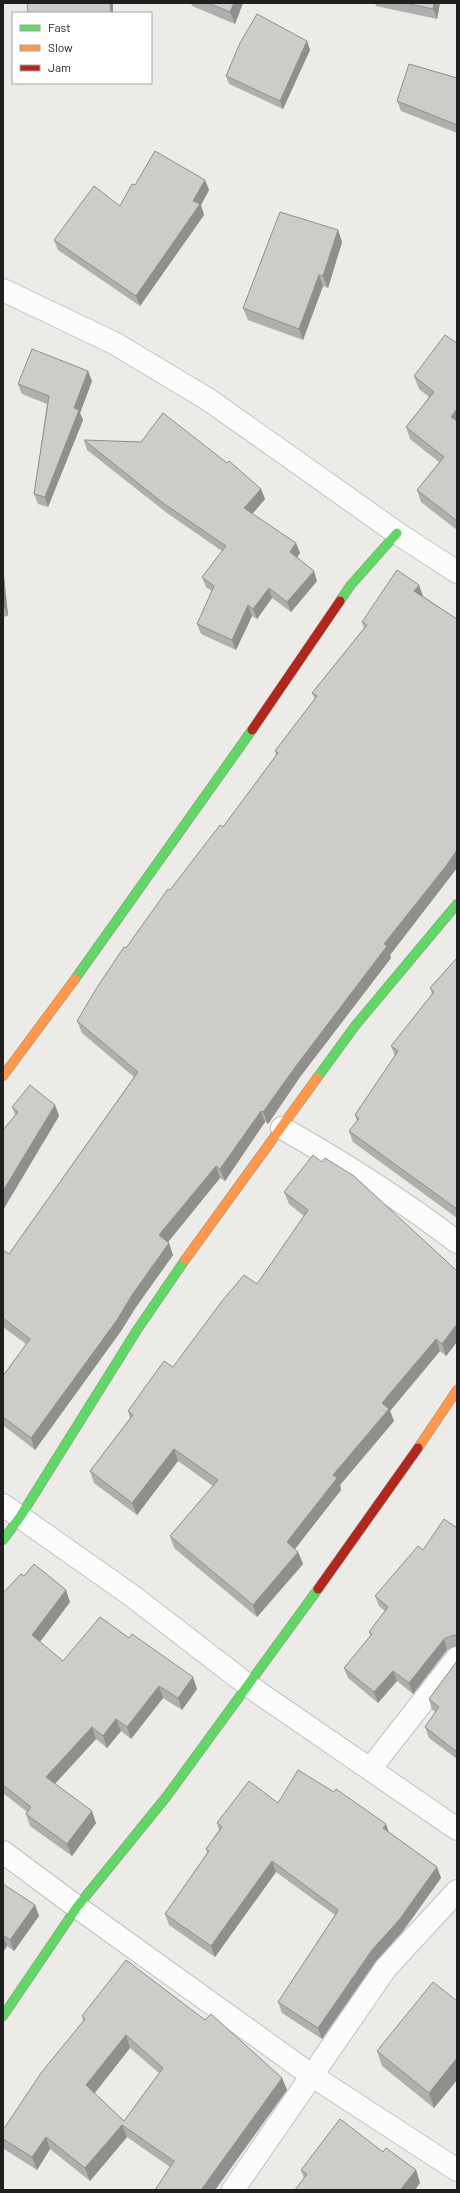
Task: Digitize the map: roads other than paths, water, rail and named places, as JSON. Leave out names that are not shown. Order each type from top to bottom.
[{"type":"street","points":[[3,290],[114,343],[209,400],[396,533],[457,572]]},
{"type":"street","points":[[3,1076],[98,949],[236,753],[350,586],[396,533]]},
{"type":"street","points":[[3,1540],[12,1511],[206,1231],[282,1128],[354,1026],[457,904]]},
{"type":"street","points":[[282,1128],[390,1194],[457,1242]]},
{"type":"street","points":[[3,2016],[77,1907],[167,1796],[249,1686],[386,1495],[457,1390]]},
{"type":"street","points":[[12,1511],[131,1595],[249,1686],[457,1829]]},
{"type":"street","points":[[370,1769],[457,1658]]},
{"type":"street","points":[[3,1852],[77,1907],[311,2074],[457,2170]]},
{"type":"street","points":[[233,2190],[311,2074],[386,1968],[457,1891]]}]
